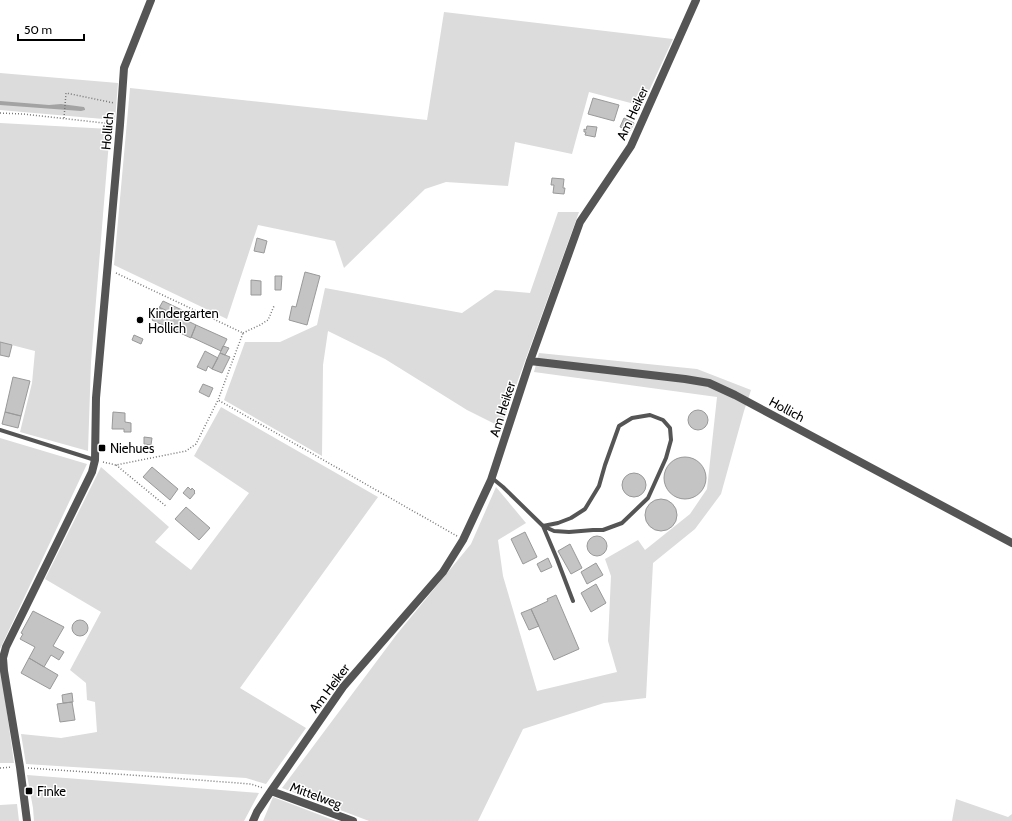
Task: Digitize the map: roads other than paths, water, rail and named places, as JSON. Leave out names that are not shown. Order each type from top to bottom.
[{"type":"street","name":"Hollich","points":[[27,821],[3,658],[6,647],[92,472],[95,460],[96,398],[124,68],[151,0]]},
{"type":"street","name":"Am Heiker","points":[[253,821],[257,812],[271,791],[343,687],[443,572],[463,540],[492,478],[530,361],[580,222],[631,146],[696,0]]},
{"type":"street","name":"Hollich","points":[[530,361],[685,379],[709,384],[735,395],[1012,543]]},
{"type":"street","name":"Mittelweg","points":[[271,791],[353,821]]},
{"type":"lane","points":[[492,478],[543,526],[554,531],[569,532],[604,530],[622,523],[648,498],[666,458],[671,440],[670,428],[662,420],[650,415],[632,418],[620,426],[605,465],[599,486],[584,509],[571,518],[558,523],[543,526]]},
{"type":"lane","points":[[0,430],[95,460]]},
{"type":"lane","points":[[543,526],[573,600]]},
{"type":"place","name":"Kindergarten Hollich","points":[[140,320]]},
{"type":"place","name":"Niehues","points":[[102,448]]},
{"type":"place","name":"Finke","points":[[29,791]]}]
